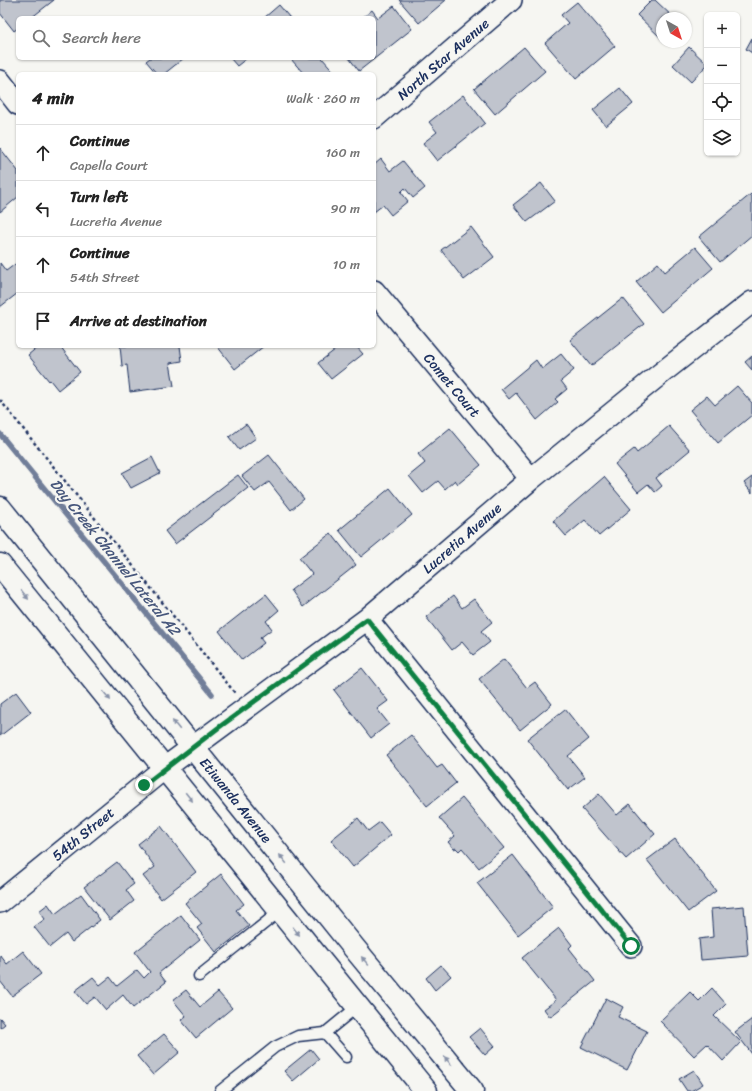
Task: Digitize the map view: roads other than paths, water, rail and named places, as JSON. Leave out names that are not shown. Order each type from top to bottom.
[{"type":"main road","name":"Etiwanda Avenue","points":[[0,508],[355,949],[472,1091]]},
{"type":"main road","points":[[0,565],[166,767],[280,911],[426,1091]]},
{"type":"street","name":"North Star Avenue","points":[[376,116],[511,0]]},
{"type":"street","points":[[0,81],[16,101]]},
{"type":"street","name":"Comet Court","points":[[376,293],[531,479]]},
{"type":"street","name":"Lucretia Avenue","points":[[166,767],[367,619],[531,479],[752,302]]},
{"type":"street","points":[[367,619],[631,946]]},
{"type":"street","name":"54th Street","points":[[0,902],[166,767]]},
{"type":"lane","points":[[199,976],[280,911]]},
{"type":"lane","points":[[220,1091],[275,1047],[298,1036],[325,1033],[358,1006]]},
{"type":"lane","points":[[325,1033],[346,1057]]},
{"type":"waterway","name":"Day Creek Channel Lateral A2","points":[[0,434],[212,694]]}]
